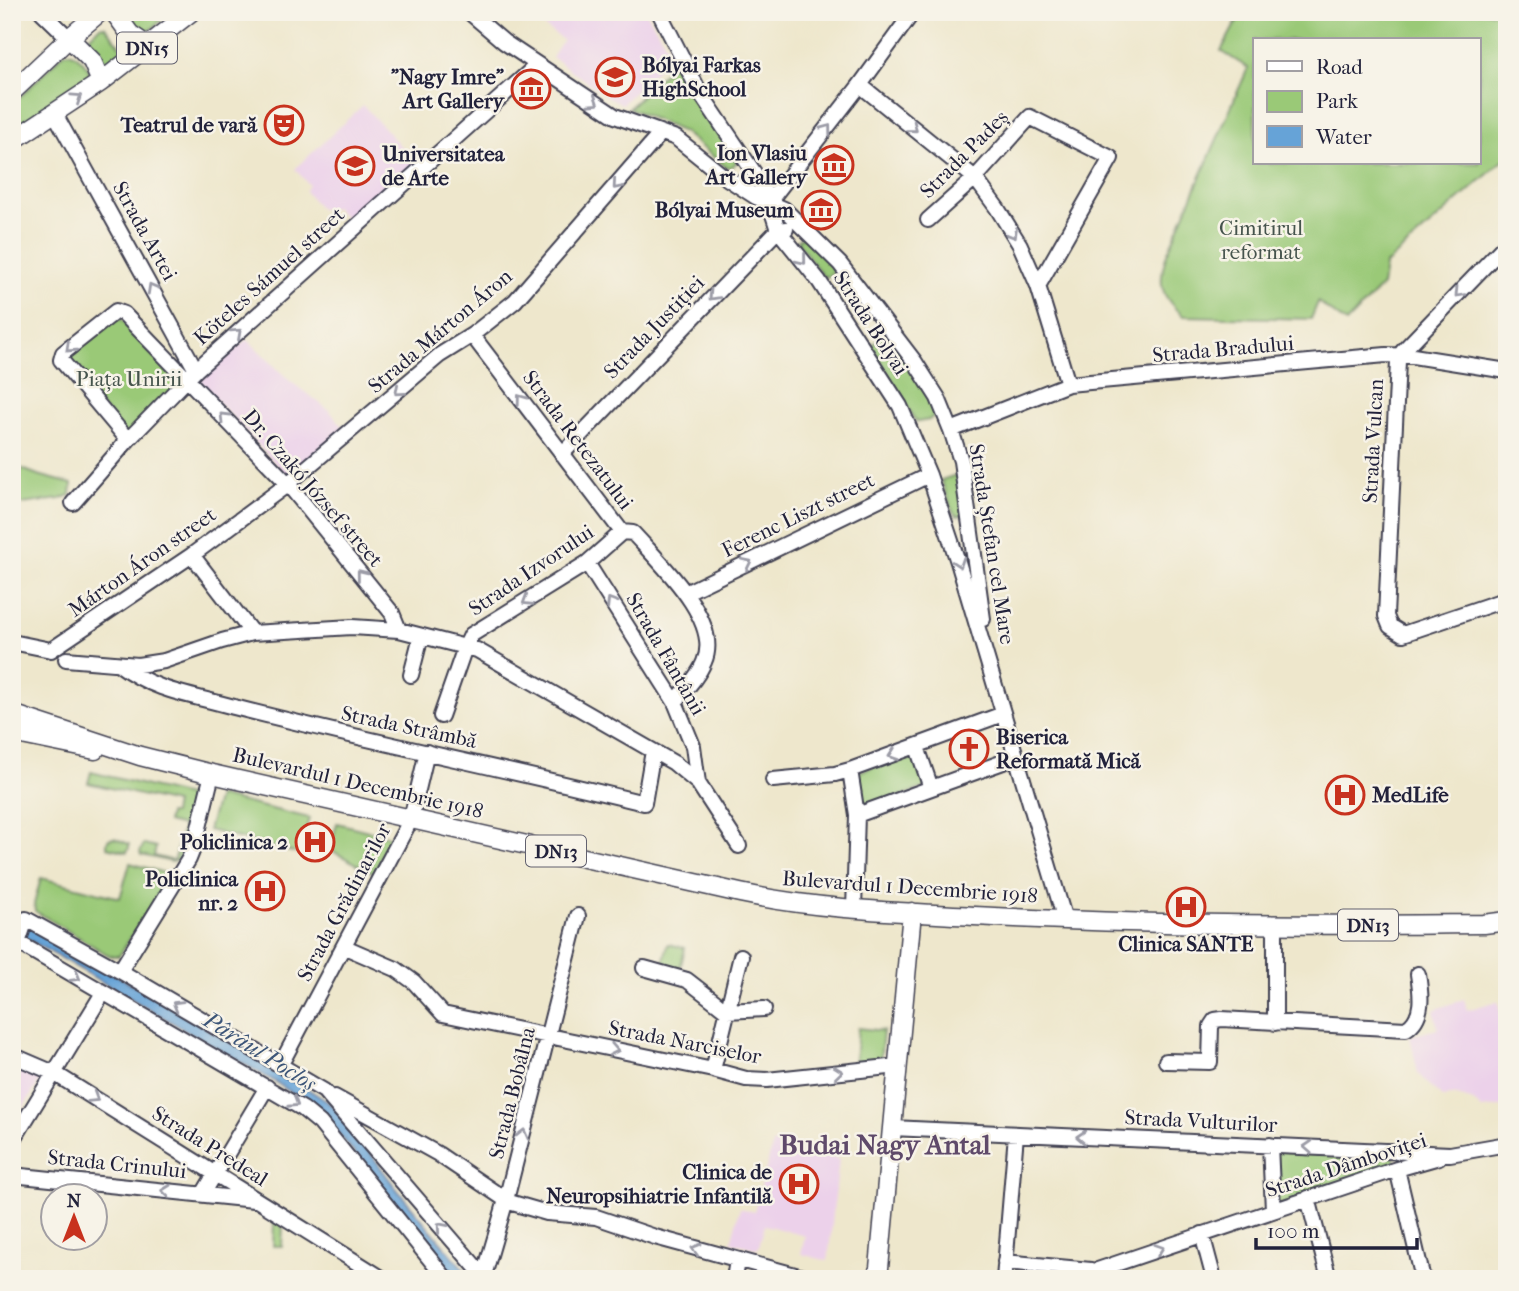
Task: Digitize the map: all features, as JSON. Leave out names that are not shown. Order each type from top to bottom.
[{"type":"main road","name":"DN15","points":[[12,92],[100,12]]},
{"type":"main road","points":[[114,12],[130,34],[149,47]]},
{"type":"main road","name":"DN15","points":[[13,140],[101,82],[191,12]]},
{"type":"main road","points":[[69,38],[92,61],[101,82]]},
{"type":"main road","name":"Bulevardul 1 Decembrie 1918","points":[[12,716],[140,756],[212,774],[772,900],[854,909],[1065,920],[1275,926],[1484,924],[1507,921]]},
{"type":"main road","name":"Bulevardul 1 Decembrie 1918","points":[[12,733],[85,749],[140,756]]},
{"type":"main road","points":[[12,742],[37,739]]},
{"type":"main road","points":[[878,1279],[912,912]]},
{"type":"main road","name":"Bulevardul 1 Decembrie 1918","points":[[1484,924],[1507,931]]},
{"type":"street","points":[[43,12],[69,38]]},
{"type":"street","name":"Strada Bolyai","points":[[469,12],[537,65],[615,116],[676,138],[722,175],[756,197],[783,209],[840,264],[915,362],[938,398],[951,430]]},
{"type":"street","name":"Strada Bolyai","points":[[659,12],[699,91],[758,180],[778,230],[819,281],[900,406],[929,475]]},
{"type":"street","points":[[769,202],[913,12]]},
{"type":"street","name":"Köteles Sámuel street","points":[[73,503],[128,440],[192,374],[537,65]]},
{"type":"street","points":[[860,85],[975,178],[997,208],[1020,245],[1038,286],[1068,384]]},
{"type":"street","name":"Strada Artei","points":[[55,114],[192,374]]},
{"type":"street","name":"Strada Padeș","points":[[928,220],[975,178],[1030,117],[1111,158],[1038,286]]},
{"type":"street","name":"Strada Márton Áron","points":[[288,484],[440,355],[472,335],[515,301],[662,133]]},
{"type":"street","points":[[722,175],[735,177],[741,174],[745,163]]},
{"type":"street","points":[[778,230],[801,226]]},
{"type":"street","name":"Strada Justiției","points":[[562,454],[778,230]]},
{"type":"street","name":"Strada Vulcan","points":[[1507,243],[1400,355],[1386,616],[1390,626],[1403,634],[1507,599]]},
{"type":"street","points":[[128,440],[62,363],[63,353],[113,312],[118,311],[192,374]]},
{"type":"street","name":"Strada Retezatului","points":[[472,335],[622,532],[633,533],[685,593],[705,631],[708,646],[705,661],[675,702]]},
{"type":"street","name":"Strada Bradului","points":[[951,430],[1068,384],[1400,355],[1507,371]]},
{"type":"street","name":"Dr. Czakó József street","points":[[192,374],[288,484],[392,613],[399,630]]},
{"type":"street","name":"Strada Ștefan cel Mare","points":[[951,430],[961,461],[989,666]]},
{"type":"street","name":"Strada Ștefan cel Mare","points":[[929,475],[1065,920]]},
{"type":"street","name":"Ferenc Liszt street","points":[[685,593],[929,475]]},
{"type":"street","name":"Márton Áron street","points":[[12,642],[51,650],[192,555],[288,484]]},
{"type":"street","points":[[945,521],[956,525],[968,518]]},
{"type":"street","name":"Strada Izvorului","points":[[466,646],[471,635],[587,563],[622,532]]},
{"type":"street","points":[[192,555],[252,633]]},
{"type":"street","name":"Strada Fântânii","points":[[587,563],[675,702],[693,746],[674,764]]},
{"type":"street","name":"Strada Strâmbă","points":[[66,659],[138,666],[164,661],[252,633],[352,628],[399,630],[466,646],[674,764],[698,783],[739,846]]},
{"type":"street","points":[[411,675],[421,636]]},
{"type":"street","points":[[441,716],[466,646]]},
{"type":"street","name":"Strada Strâmbă","points":[[120,665],[133,675],[165,691],[279,720],[643,803],[653,751]]},
{"type":"street","points":[[773,780],[850,770],[1003,714]]},
{"type":"street","name":"Strada Strâmbă","points":[[693,746],[698,783]]},
{"type":"street","points":[[917,747],[930,788]]},
{"type":"street","name":"Strada Grădinarilor","points":[[281,1065],[411,820],[427,752]]},
{"type":"street","points":[[857,815],[1017,757]]},
{"type":"street","points":[[850,770],[857,815],[854,909]]},
{"type":"street","points":[[120,971],[183,872],[195,844],[212,774]]},
{"type":"street","name":"Strada Bobâlna","points":[[484,1278],[578,916]]},
{"type":"street","points":[[446,1279],[320,1123],[267,1087],[15,941],[26,919],[438,1154],[506,1200],[547,1213],[596,1217],[655,1237],[810,1279]]},
{"type":"street","points":[[1275,926],[1275,1023]]},
{"type":"street","name":"Strada Narciselor","points":[[345,947],[396,969],[414,982],[443,1014],[547,1037],[746,1079],[768,1080],[898,1066]]},
{"type":"street","points":[[713,1070],[741,956]]},
{"type":"street","points":[[644,968],[687,979],[727,1012],[764,1009]]},
{"type":"street","points":[[1166,1061],[1210,1062],[1212,1026],[1215,1020],[1406,1029],[1414,1024],[1419,1013],[1418,974]]},
{"type":"street","points":[[12,1142],[103,993]]},
{"type":"street","name":"Strada Predeal","points":[[12,1055],[54,1073],[383,1279]]},
{"type":"street","points":[[204,1194],[267,1087]]},
{"type":"street","points":[[324,1091],[484,1278]]},
{"type":"street","name":"Strada Vulturilor","points":[[892,1128],[1450,1154],[1507,1144]]},
{"type":"street","points":[[1004,1279],[1016,1134]]},
{"type":"street","points":[[1270,1145],[1273,1210]]},
{"type":"street","name":"Strada Dâmboviței","points":[[1071,1279],[1096,1274],[1308,1198],[1450,1154]]},
{"type":"street","points":[[1397,1169],[1423,1279]]},
{"type":"street","name":"Strada Crinului","points":[[12,1175],[258,1200]]},
{"type":"street","points":[[1308,1198],[1329,1279]]},
{"type":"street","points":[[1202,1234],[1214,1279]]},
{"type":"street","points":[[734,1279],[737,1260]]},
{"type":"street","name":"Strada Dâmboviței","points":[[1005,1262],[1096,1274]]},
{"type":"shaded area","name":"Bólyai Farkas HighSchool","points":[[524,12],[646,12],[672,54],[622,104],[552,57],[563,40]]},
{"type":"shaded area","name":"Universitatea de Arte","points":[[363,105],[416,163],[350,223],[334,206],[327,212],[323,208],[321,210],[305,191],[309,185],[295,169]]},
{"type":"shaded area","points":[[247,339],[290,381],[329,410],[345,429],[288,477],[199,381]]},
{"type":"shaded area","points":[[1464,999],[1467,1010],[1498,1001],[1507,1050],[1507,1106],[1482,1109],[1471,1100],[1454,1095],[1443,1098],[1418,1074],[1410,1036],[1438,1029],[1434,1010]]},
{"type":"shaded area","points":[[12,1066],[41,1079],[12,1125]]},
{"type":"shaded area","name":"Clinica de Neuropsihiatrie Infantilă","points":[[773,1143],[839,1159],[828,1261],[801,1254],[805,1236],[765,1225],[758,1249],[731,1242],[740,1208],[754,1212]]},
{"type":"green space","points":[[123,12],[171,12],[146,34],[138,31]]},
{"type":"green space","name":"Cimitirul reformat","points":[[1235,12],[1504,12],[1507,16],[1507,157],[1385,265],[1382,286],[1346,323],[1318,302],[1311,319],[1183,316],[1165,295],[1162,273],[1167,254],[1248,68],[1221,51],[1239,17]]},
{"type":"green space","points":[[103,26],[125,53],[108,66],[86,40]]},
{"type":"green space","points":[[69,52],[86,65],[91,76],[89,81],[22,125],[17,125],[12,119],[12,105],[64,53]]},
{"type":"green space","points":[[674,63],[693,98],[735,157],[736,163],[732,167],[726,167],[683,132],[629,108]]},
{"type":"green space","points":[[805,235],[834,265],[834,271],[827,277],[823,276],[799,244],[798,240]]},
{"type":"green space","name":"Piața Unirii","points":[[113,312],[187,379],[128,440],[61,357]]},
{"type":"green space","points":[[885,335],[937,408],[936,414],[929,420],[918,422],[914,419],[873,348],[873,344]]},
{"type":"green space","points":[[12,465],[72,484],[71,495],[15,505],[12,503]]},
{"type":"green space","points":[[959,474],[964,515],[957,516],[941,480]]},
{"type":"green space","points":[[921,749],[935,784],[859,811],[853,774]]},
{"type":"green space","points":[[91,772],[196,798],[179,860],[172,862],[141,855],[140,852],[144,844],[156,847],[154,856],[174,861],[183,826],[167,822],[169,814],[173,814],[175,803],[88,783]]},
{"type":"green space","points":[[218,796],[309,818],[299,854],[208,830]]},
{"type":"green space","points":[[337,823],[390,838],[374,873],[330,850]]},
{"type":"green space","points":[[114,838],[129,844],[127,852],[107,847],[109,839]]},
{"type":"green space","points":[[130,863],[165,873],[168,879],[119,956],[110,956],[35,911],[34,904],[41,878],[120,898]]},
{"type":"green space","points":[[668,944],[685,948],[679,973],[662,968]]},
{"type":"green space","points":[[858,1028],[883,1031],[880,1063],[855,1061]]},
{"type":"green space","points":[[1273,1149],[1394,1157],[1395,1165],[1278,1206]]},
{"type":"green space","points":[[274,1221],[283,1227],[282,1246],[273,1246]]},
{"type":"green space","points":[[1013,1269],[1053,1273],[1053,1277],[1012,1279]]},
{"type":"water","name":"Pârâul Pocloș","points":[[12,914],[277,1069],[328,1102],[344,1117],[395,1187],[472,1279],[454,1278],[326,1118],[312,1106],[272,1080],[12,930]]},
{"type":"place","name":"Bólyai Farkas HighSchool","points":[[615,77]]},
{"type":"place","name":"\"Nagy Imre\" Art Gallery","points":[[531,89]]},
{"type":"place","name":"Teatrul de vară","points":[[284,125]]},
{"type":"place","name":"Ion Vlasiu Art Gallery","points":[[834,165]]},
{"type":"place","name":"Universitatea de Arte","points":[[355,166]]},
{"type":"place","name":"Bólyai Museum","points":[[821,210]]},
{"type":"place","name":"Biserica Reformată Mică","points":[[969,749]]},
{"type":"place","name":"MedLife","points":[[1345,795]]},
{"type":"place","name":"Policlinica 2","points":[[315,842]]},
{"type":"place","name":"Policlinica nr. 2","points":[[265,891]]},
{"type":"place","name":"Clinica SANTE","points":[[1186,907]]},
{"type":"place","name":"Clinica de Neuropsihiatrie Infantilă","points":[[799,1184]]},
{"type":"district","name":"Budai Nagy Antal","points":[[885,1144]]}]
